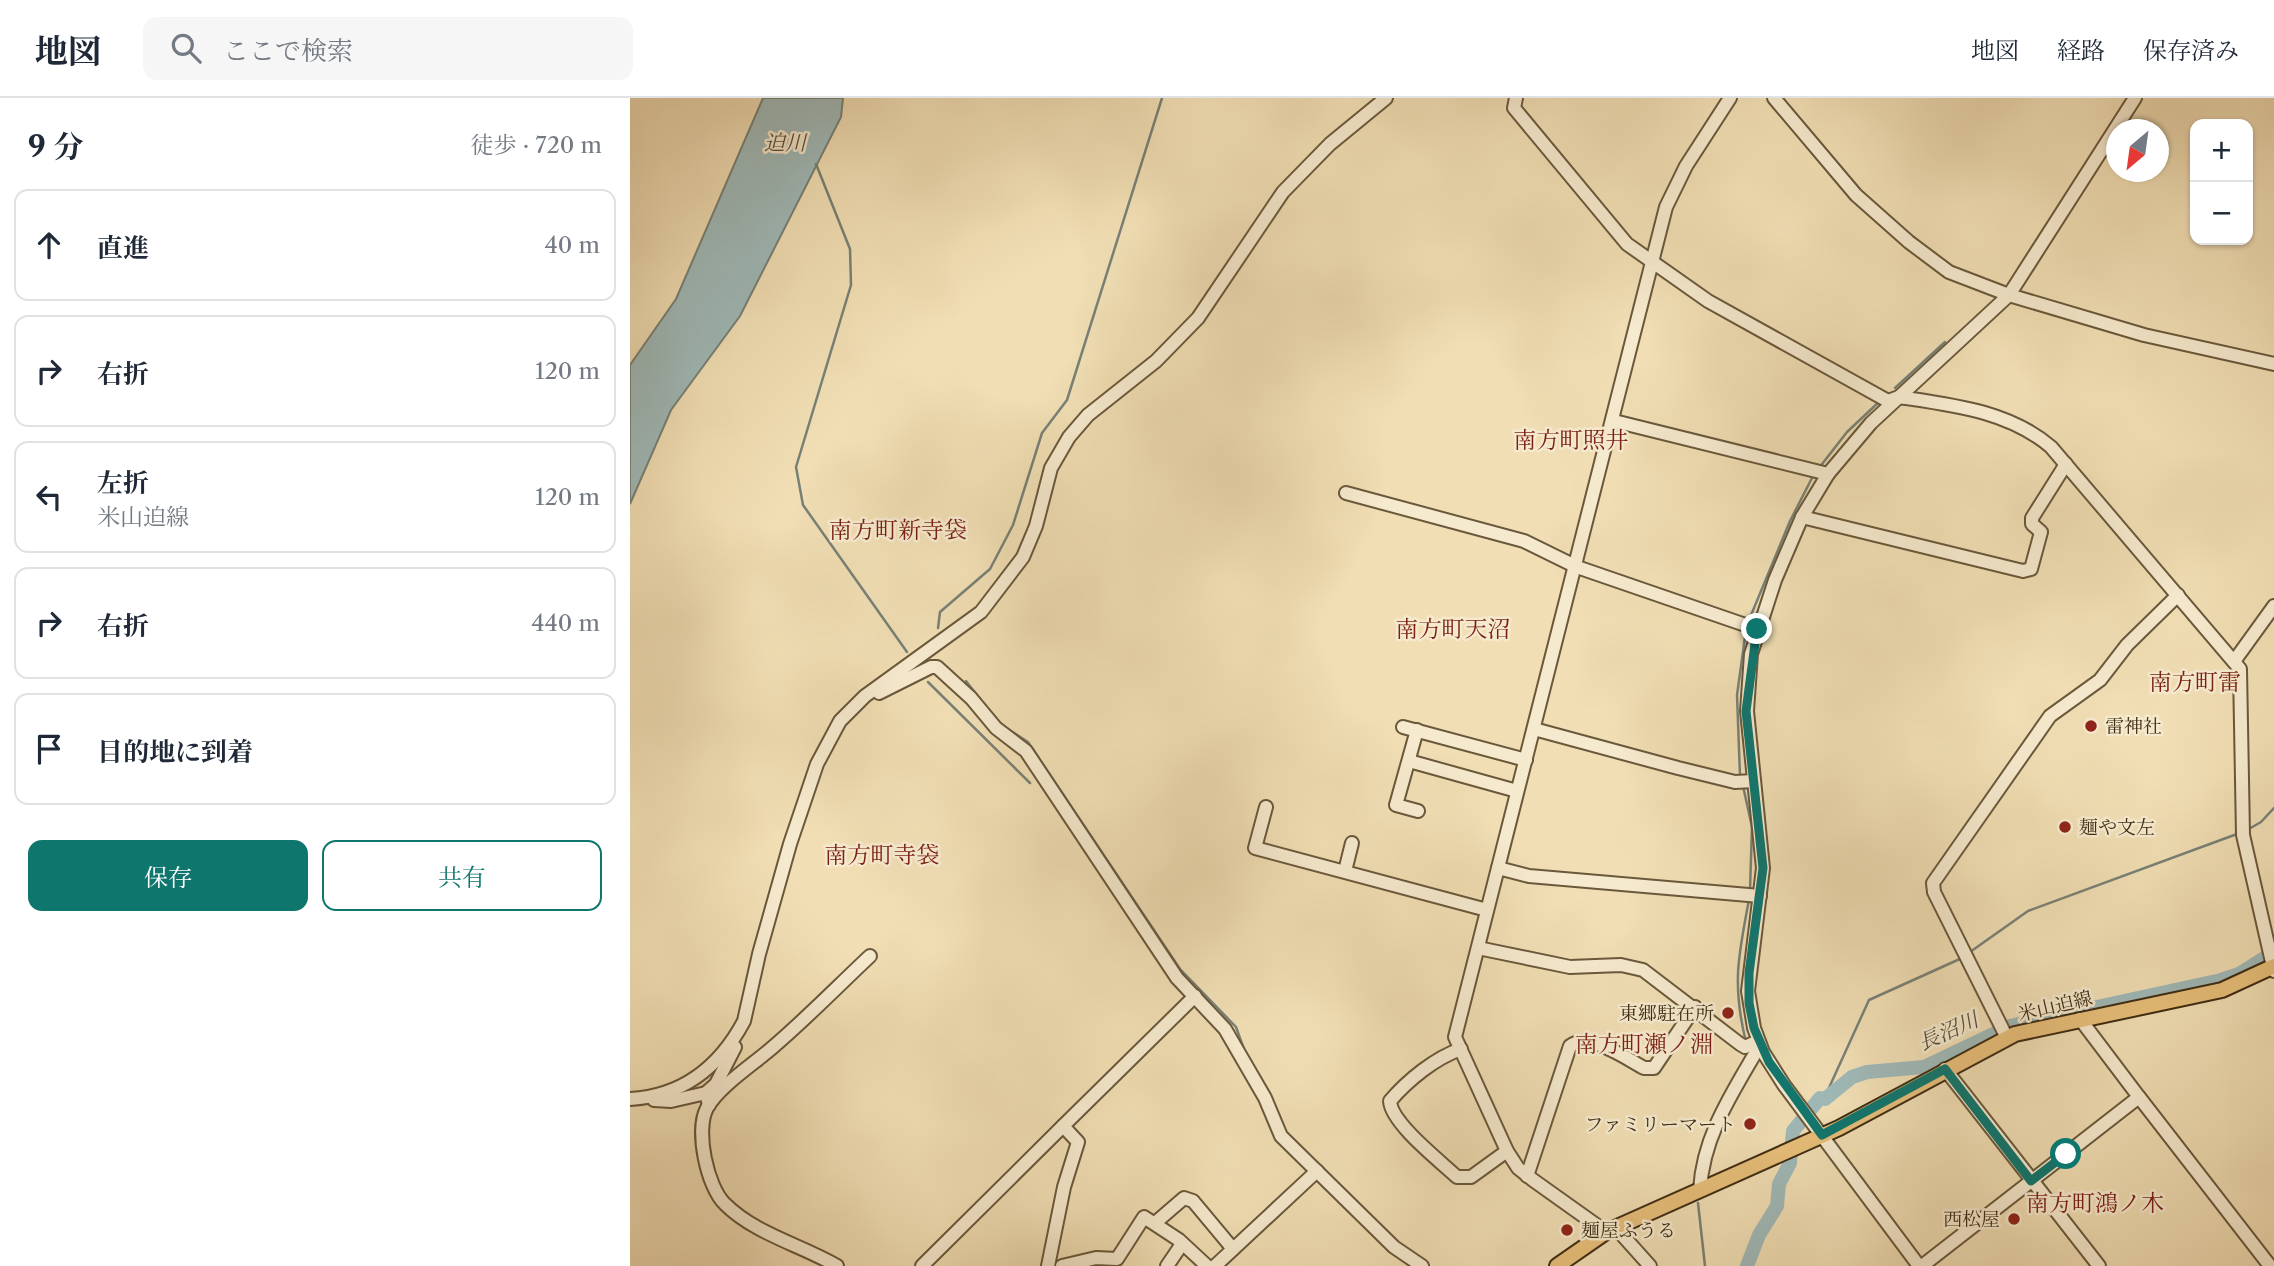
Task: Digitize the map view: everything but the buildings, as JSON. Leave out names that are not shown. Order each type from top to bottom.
[{"type":"main road","name":"米山迫線","points":[[1557,1266],[1611,1230],[1822,1135],[1945,1069],[2004,1033],[2222,990],[2274,968]]},
{"type":"street","points":[[836,1266],[740,1216],[719,1198],[709,1177],[703,1140],[703,1122],[708,1099],[729,1061],[744,1021],[780,876],[817,764],[840,721],[865,696],[981,612],[997,595],[1031,542],[1051,468],[1069,437],[1088,415],[1156,361],[1198,318],[1283,192],[1330,144],[1386,98]]},
{"type":"street","points":[[1516,98],[1514,108],[1627,244],[1653,265],[1708,301],[1888,401],[1899,397],[1988,413],[2021,425],[2051,447],[2066,464],[2235,660],[2241,676],[2243,832],[2274,968]]},
{"type":"street","points":[[1650,1266],[1611,1230],[1527,1176],[1507,1152],[1455,1037],[1670,195],[1712,122],[1730,98]]},
{"type":"street","points":[[1773,98],[1856,195],[1909,242],[1949,272],[2009,295],[2144,335],[2274,364]]},
{"type":"street","points":[[1700,1190],[1706,1150],[1716,1122],[1753,1044],[1748,991],[1752,896],[1763,852],[1746,781],[1746,711],[1751,627],[1821,472],[2009,295],[2135,98]]},
{"type":"street","points":[[1614,421],[1821,472]]},
{"type":"street","points":[[1802,517],[2023,571],[2031,569],[2041,532],[2032,524],[2032,518],[2066,464]]},
{"type":"street","points":[[1346,493],[1524,541],[1577,567],[1751,627]]},
{"type":"street","points":[[2004,1033],[1934,892],[1933,884],[2050,716],[2100,680],[2127,645],[2178,595]]},
{"type":"street","points":[[2235,660],[2274,606]]},
{"type":"street","points":[[865,696],[876,695],[931,667],[942,670],[996,728],[1026,751],[1177,978],[1234,1044],[1265,1098],[1281,1136],[1394,1247],[1422,1266]]},
{"type":"street","points":[[1403,727],[1526,760]]},
{"type":"street","points":[[1534,729],[1746,781]]},
{"type":"street","points":[[1418,730],[1396,805],[1418,811]]},
{"type":"street","points":[[1409,761],[1517,791]]},
{"type":"street","points":[[1266,807],[1255,848],[1487,910]]},
{"type":"street","points":[[1345,871],[1352,843]]},
{"type":"street","points":[[1498,868],[1529,876],[1752,896]]},
{"type":"street","points":[[1478,948],[1570,967],[1621,965],[1643,970],[1753,1044],[1921,1266],[2139,1097]]},
{"type":"street","points":[[635,1099],[708,1099],[870,956]]},
{"type":"street","points":[[922,1266],[1195,996]]},
{"type":"street","points":[[1527,1176],[1570,1046],[1578,1041],[1590,1042],[1644,1068],[1654,1068],[1695,1007]]},
{"type":"street","points":[[2080,1019],[2270,1266]]},
{"type":"street","points":[[635,1099],[665,1092],[704,1073],[726,1050],[744,1021]]},
{"type":"street","points":[[1461,1049],[1448,1054],[1398,1091],[1390,1101],[1390,1107],[1402,1123],[1457,1177],[1471,1177],[1507,1152]]},
{"type":"street","points":[[1945,1069],[2099,1266]]},
{"type":"street","points":[[1048,1266],[1064,1187],[1078,1142],[1063,1126]]},
{"type":"street","points":[[1215,1266],[1317,1171]]},
{"type":"street","points":[[1155,1223],[1184,1198],[1193,1202],[1233,1249]]},
{"type":"street","points":[[1062,1266],[1096,1258],[1117,1259],[1144,1217],[1207,1266]]},
{"type":"street","points":[[1167,1266],[1182,1244]]},
{"type":"water","name":"迫川","points":[[763,98],[843,98],[841,117],[740,316],[671,410],[630,504],[630,365],[676,299]]},
{"type":"waterway","points":[[938,628],[940,612],[990,569],[1013,525],[1042,433],[1067,400],[1162,98]]},
{"type":"waterway","points":[[816,164],[850,249],[851,285],[796,467],[803,505],[907,652]]},
{"type":"waterway","points":[[1895,388],[1945,342]]},
{"type":"waterway","points":[[1819,468],[1847,432],[1880,401]]},
{"type":"waterway","points":[[1749,620],[1790,521],[1813,476]]},
{"type":"waterway","points":[[1740,776],[1737,695],[1746,630]]},
{"type":"waterway","points":[[966,681],[987,708]]},
{"type":"waterway","points":[[928,682],[1030,783]]},
{"type":"waterway","points":[[1003,726],[1028,742],[1180,969],[1236,1027],[1245,1052]]},
{"type":"waterway","points":[[1743,786],[1752,827],[1750,890]]},
{"type":"waterway","points":[[2247,830],[2261,822],[2274,808]]},
{"type":"waterway","points":[[1970,952],[2028,911],[2237,834]]},
{"type":"waterway","points":[[1746,1042],[1739,1004],[1738,971],[1749,900]]},
{"type":"waterway","name":"長沼川","points":[[1747,1266],[1759,1235],[1777,1206],[1779,1184],[1790,1163],[1793,1131],[1820,1098],[1825,1099],[1852,1077],[1867,1072],[1924,1067],[2010,1026],[2221,980],[2239,974],[2274,952]]},
{"type":"waterway","points":[[1820,1098],[1828,1090],[1869,1000],[1962,958]]},
{"type":"waterway","points":[[1709,1127],[1720,1104]]},
{"type":"waterway","points":[[1698,1203],[1705,1266]]},
{"type":"place","name":"雷神社","points":[[2091,726]]},
{"type":"place","name":"麺や文左","points":[[2065,827]]},
{"type":"place","name":"東郷駐在所","points":[[1728,1013]]},
{"type":"place","name":"ファミリーマート","points":[[1750,1124]]},
{"type":"place","name":"西松屋","points":[[2014,1219]]},
{"type":"place","name":"麺屋ふうる","points":[[1567,1230]]},
{"type":"district","name":"南方町照井","points":[[1571,440]]},
{"type":"district","name":"南方町新寺袋","points":[[898,530]]},
{"type":"district","name":"南方町天沼","points":[[1453,629]]},
{"type":"district","name":"南方町雷","points":[[2195,682]]},
{"type":"district","name":"南方町寺袋","points":[[882,855]]},
{"type":"district","name":"南方町瀬ノ淵","points":[[1644,1044]]},
{"type":"district","name":"南方町鴻ノ木","points":[[2095,1203]]},
{"type":"route","points":[[1757,629],[1751,654],[1746,711],[1762,832],[1763,868],[1748,991],[1754,1028],[1769,1062],[1822,1135],[1945,1069],[2031,1181],[2066,1154]]}]
